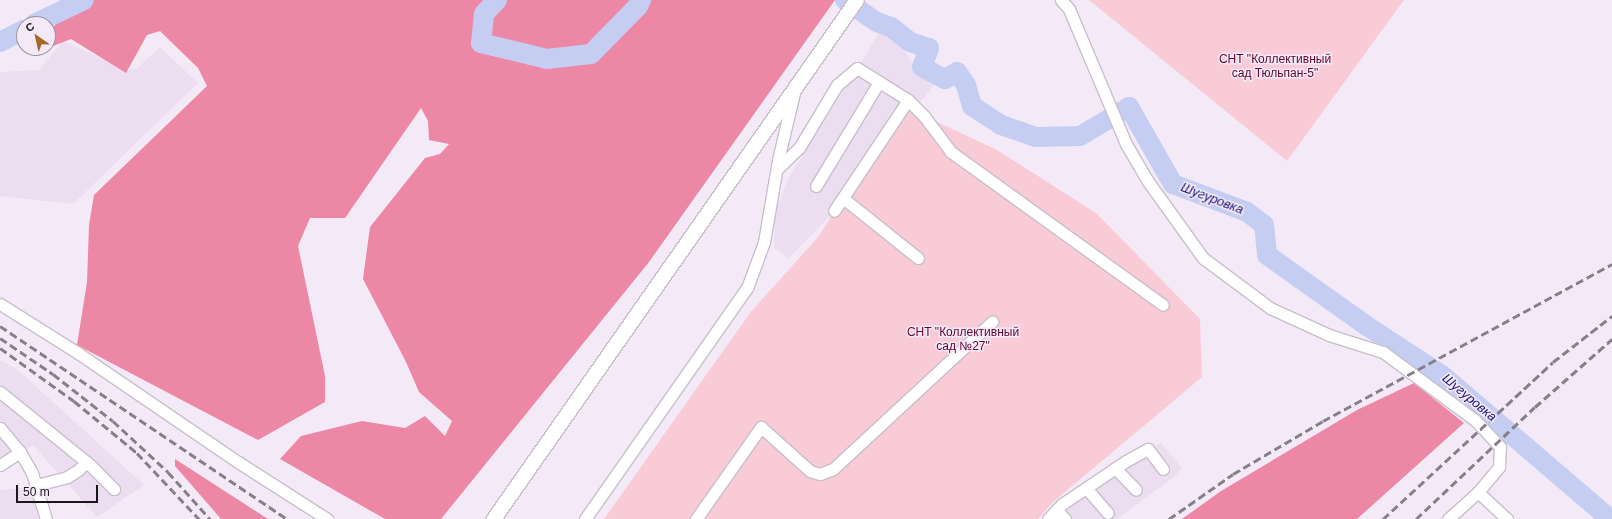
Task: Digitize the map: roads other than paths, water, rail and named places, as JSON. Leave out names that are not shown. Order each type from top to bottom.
[{"type":"main road","points":[[494,519],[857,0]]},
{"type":"street","points":[[1061,0],[1069,9],[1111,105],[1126,144],[1146,180],[1203,258],[1270,308],[1329,335],[1383,352],[1475,420],[1500,447],[1499,467],[1478,492],[1448,519]]},
{"type":"street","points":[[777,169],[799,148],[837,85],[857,68],[908,100],[924,116],[951,152],[1163,305]]},
{"type":"street","points":[[816,186],[879,82]]},
{"type":"street","points":[[585,519],[747,288],[764,242],[777,169],[796,88]]},
{"type":"street","points":[[834,211],[908,100]]},
{"type":"street","points":[[843,198],[918,258]]},
{"type":"street","points":[[0,304],[78,353],[238,462],[327,519]]},
{"type":"street","points":[[696,519],[762,427],[810,471],[820,474],[832,469],[992,322]]},
{"type":"street","points":[[0,392],[86,462],[114,489]]},
{"type":"street","points":[[0,428],[20,452],[32,473],[46,519]]},
{"type":"street","points":[[1048,519],[1062,504],[1116,468],[1148,449],[1163,469]]},
{"type":"street","points":[[0,465],[20,452]]},
{"type":"street","points":[[36,485],[66,477],[78,470],[86,462]]},
{"type":"street","points":[[1116,468],[1136,490]]},
{"type":"street","points":[[1086,488],[1108,513]]},
{"type":"street","points":[[1478,492],[1507,519]]},
{"type":"street","points":[[1056,510],[1066,519]]},
{"type":"waterway","name":"Шугуровка","points":[[51,16],[84,0]]},
{"type":"waterway","name":"Шугуровка","points":[[497,0],[484,14],[481,43],[547,59],[591,54],[638,6],[641,0]]},
{"type":"waterway","name":"Шугуровка","points":[[845,0],[877,22],[891,27],[910,42],[929,48],[922,67],[945,79],[957,72],[966,85],[972,106],[1001,125],[1036,137],[1080,136],[1129,107],[1173,184],[1247,212],[1264,225],[1267,255],[1367,326],[1442,375],[1610,519]]},
{"type":"waterway","name":"Шугуровка","points":[[0,42],[16,34]]},
{"type":"railway","points":[[1169,519],[1233,474],[1323,421],[1612,264]]},
{"type":"railway","points":[[1383,519],[1553,362],[1612,316]]},
{"type":"railway","points":[[0,326],[287,519]]},
{"type":"railway","points":[[0,338],[53,374],[113,421],[168,472],[210,519]]},
{"type":"railway","points":[[1416,519],[1535,407],[1612,339]]},
{"type":"railway","points":[[0,348],[74,401],[137,453],[199,519]]},
{"type":"park label","name":"СНТ \"Коллективный сад Тюльпан-5\"","points":[[1275,67]]},
{"type":"park label","name":"СНТ \"Коллективный сад №27\"","points":[[963,340]]}]
